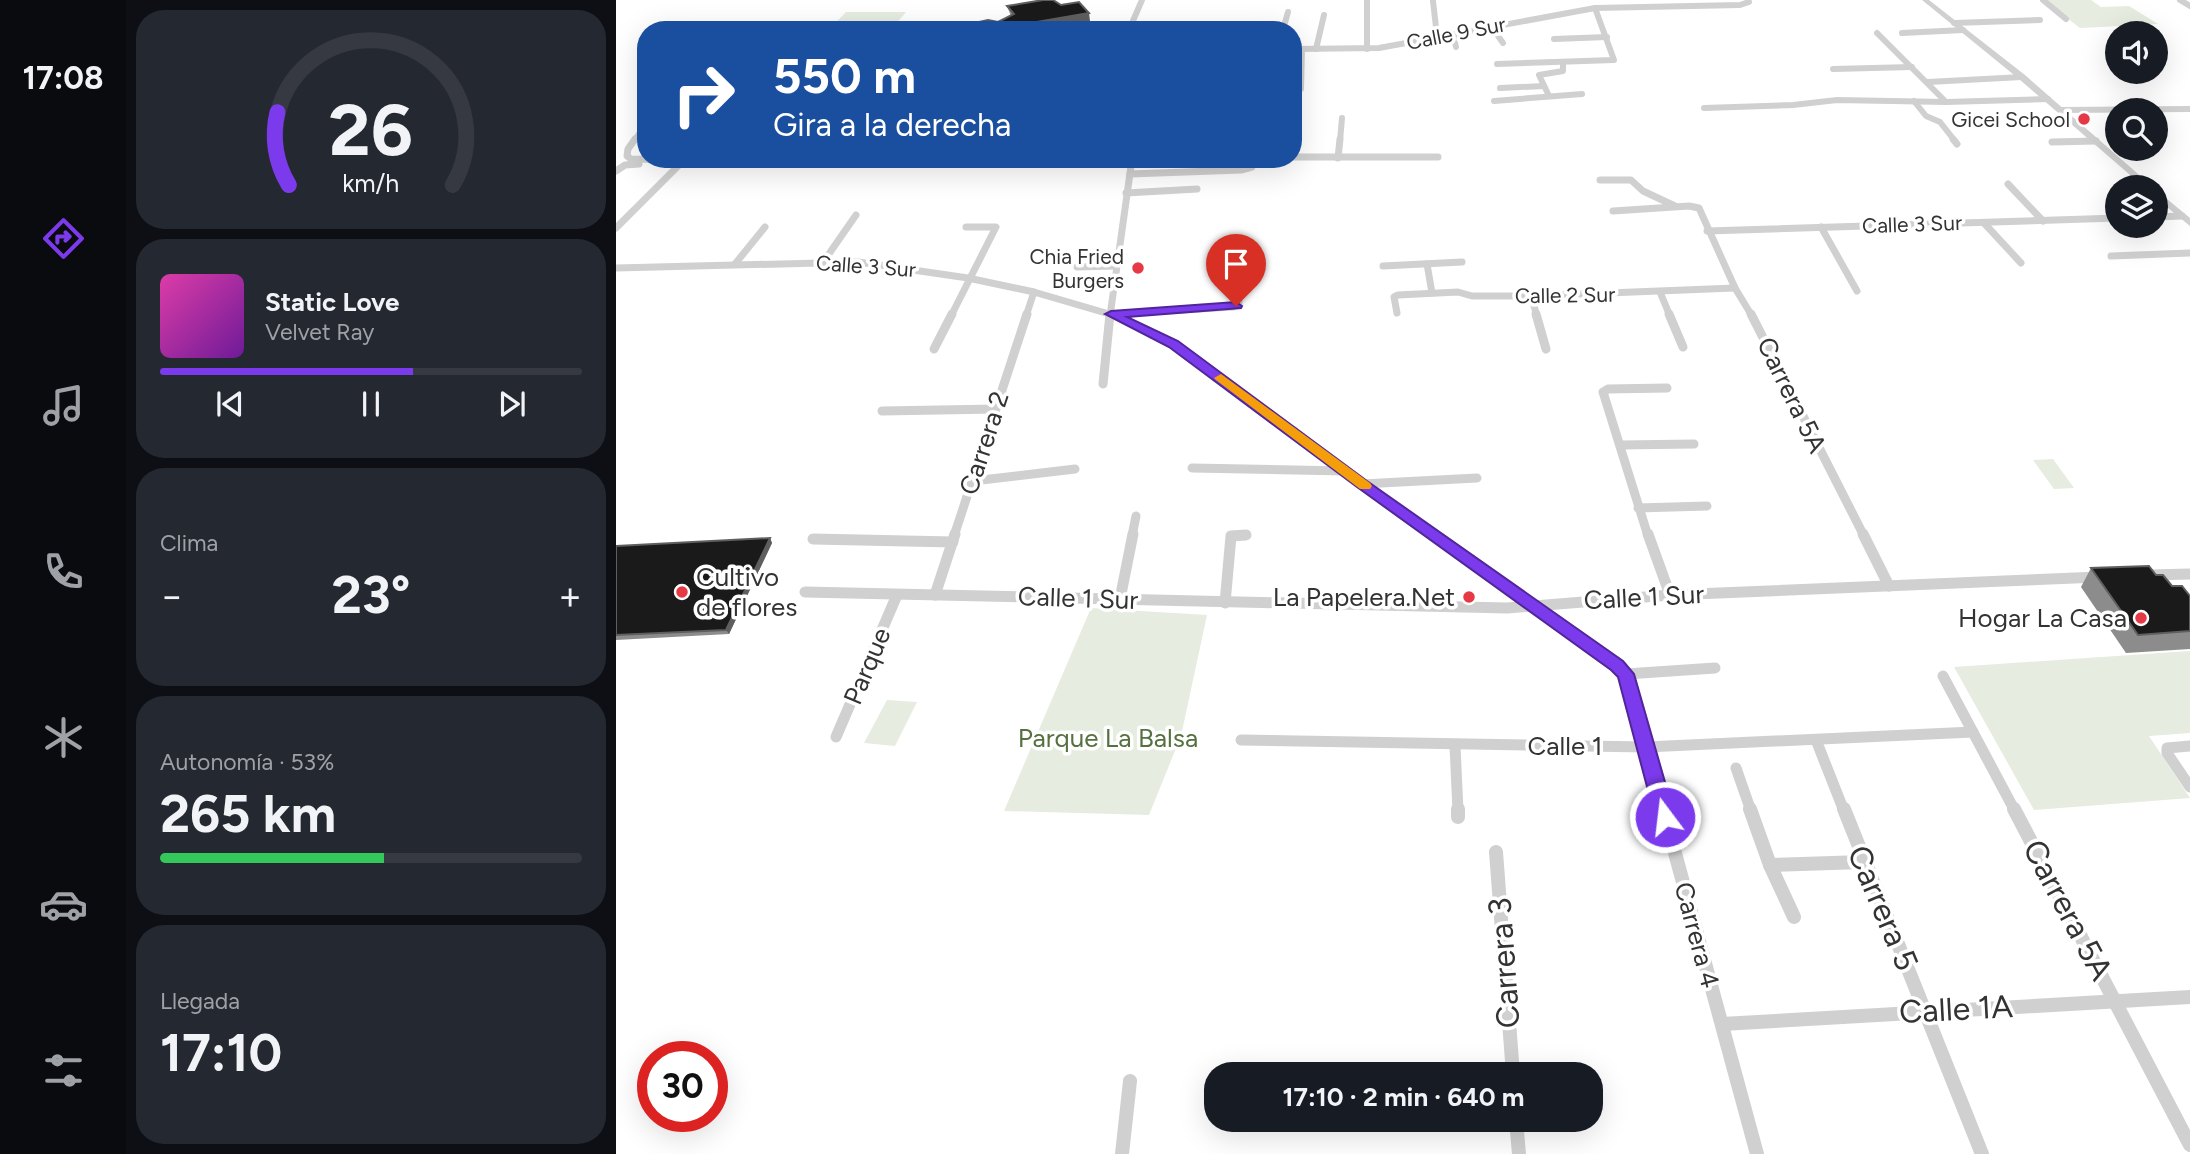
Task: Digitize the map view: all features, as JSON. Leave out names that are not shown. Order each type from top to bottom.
[{"type":"street","points":[[1133,21],[1142,0]]},
{"type":"street","points":[[1925,0],[2022,77],[2135,175]]},
{"type":"street","points":[[2043,0],[2066,19]]},
{"type":"street","points":[[2180,0],[2190,6]]},
{"type":"street","points":[[1367,1],[1367,49]]},
{"type":"street","points":[[1433,1],[1437,36]]},
{"type":"street","name":"Calle 9 Sur","points":[[1302,50],[1367,49],[1595,8],[1746,2]]},
{"type":"street","points":[[1541,7],[1544,16]]},
{"type":"street","points":[[1497,64],[1614,60],[1595,8]]},
{"type":"street","points":[[1286,21],[1288,12]]},
{"type":"street","points":[[1317,49],[1324,15]]},
{"type":"street","points":[[1954,23],[2040,19]]},
{"type":"street","points":[[1491,26],[1503,43]]},
{"type":"street","points":[[1902,33],[1963,30]]},
{"type":"street","points":[[1877,33],[1947,102]]},
{"type":"street","points":[[1453,34],[1456,47]]},
{"type":"street","points":[[1554,39],[1607,37]]},
{"type":"street","points":[[1549,96],[1540,74],[1563,71],[1563,62]]},
{"type":"street","points":[[1833,69],[1912,67]]},
{"type":"street","points":[[1928,82],[2022,77]]},
{"type":"street","points":[[1500,88],[1544,86]]},
{"type":"street","points":[[1494,101],[1582,94]]},
{"type":"street","points":[[1704,108],[1793,105],[1837,100],[1947,102],[2048,99]]},
{"type":"street","points":[[1914,102],[1926,116],[1940,122],[1957,144]]},
{"type":"street","points":[[2060,110],[2190,109]]},
{"type":"street","points":[[1338,158],[1342,118]]},
{"type":"street","points":[[637,136],[628,149],[627,156],[637,159]]},
{"type":"street","points":[[2052,142],[2096,141]]},
{"type":"street","points":[[1302,157],[1438,157]]},
{"type":"street","points":[[617,172],[628,164],[637,164]]},
{"type":"street","points":[[616,228],[676,168]]},
{"type":"street","points":[[1103,384],[1115,266],[1131,168]]},
{"type":"street","points":[[1130,174],[1248,168]]},
{"type":"street","points":[[1600,180],[1631,180],[1643,191],[1677,207]]},
{"type":"street","points":[[2008,184],[2043,221]]},
{"type":"street","points":[[1126,193],[1197,189]]},
{"type":"street","points":[[2168,204],[2190,223]]},
{"type":"street","points":[[1614,211],[1677,207]]},
{"type":"street","name":"Carrera 5A","points":[[1677,207],[1699,208],[1707,231],[1735,288],[1789,380],[1889,586]]},
{"type":"street","points":[[824,261],[856,215]]},
{"type":"street","points":[[2168,217],[2182,216]]},
{"type":"street","name":"Calle 3 Sur","points":[[1707,231],[2105,219]]},
{"type":"street","points":[[1984,223],[2021,263]]},
{"type":"street","points":[[735,264],[765,227]]},
{"type":"street","points":[[934,349],[996,227],[966,227]]},
{"type":"street","points":[[1821,227],[1857,291]]},
{"type":"street","points":[[2111,256],[2190,253]]},
{"type":"street","name":"Calle 3 Sur","points":[[616,268],[858,262],[968,278],[1034,292],[1111,314]]},
{"type":"street","points":[[1382,266],[1462,262]]},
{"type":"street","points":[[1427,264],[1432,293]]},
{"type":"street","points":[[1077,267],[1115,266]]},
{"type":"street","points":[[1111,314],[1233,307],[1239,303],[1239,266]]},
{"type":"street","name":"Calle 2 Sur","points":[[1397,313],[1395,296],[1432,293],[1531,296],[1735,288]]},
{"type":"street","name":"Carrera 2","points":[[934,595],[1034,292]]},
{"type":"street","points":[[1660,292],[1683,347]]},
{"type":"street","points":[[1531,296],[1545,349]]},
{"type":"street","points":[[1111,314],[1174,344],[1362,484],[1626,674],[1715,668]]},
{"type":"street","points":[[1667,388],[1604,390],[1638,508],[1670,594]]},
{"type":"street","points":[[882,411],[996,408]]},
{"type":"street","points":[[1621,445],[1694,444]]},
{"type":"street","points":[[1192,468],[1345,471]]},
{"type":"street","points":[[972,481],[1075,469]]},
{"type":"street","points":[[1362,484],[1477,478]]},
{"type":"street","points":[[1638,508],[1707,506]]},
{"type":"street","points":[[1120,599],[1136,516]]},
{"type":"street","points":[[1225,603],[1231,536],[1246,536]]},
{"type":"street","points":[[813,539],[953,542]]},
{"type":"street","points":[[2134,576],[2189,575]]},
{"type":"street","name":"Calle 1 Sur","points":[[805,592],[1507,608],[1670,594],[2107,577]]},
{"type":"street","name":"Parque","points":[[836,737],[897,595]]},
{"type":"street","name":"Carrera 4","points":[[1626,674],[1757,1154]]},
{"type":"street","name":"Carrera 5A","points":[[1942,676],[2117,1002],[2190,1145]]},
{"type":"street","name":"Calle 1","points":[[1241,740],[1455,746],[1646,747],[1973,732]]},
{"type":"street","name":"Carrera 5","points":[[1816,740],[1863,862],[1927,1010],[1982,1154]]},
{"type":"street","points":[[1455,746],[1458,817]]},
{"type":"street","points":[[2190,746],[2167,748],[2167,753],[2190,787]]},
{"type":"street","points":[[1736,768],[1770,865],[1794,917]]},
{"type":"street","name":"Carrera 3","points":[[1496,852],[1512,1062]]},
{"type":"street","points":[[1770,865],[1863,862]]},
{"type":"street","name":"Calle 1A","points":[[1721,1024],[2190,996]]},
{"type":"street","points":[[1122,1154],[1130,1081]]},
{"type":"street","points":[[1517,1132],[1519,1154]]},
{"type":"green space","points":[[2044,0],[2091,0],[2101,7],[2129,6],[2153,21],[2105,21],[2105,27],[2080,28]]},
{"type":"green space","points":[[846,12],[906,12],[898,21],[838,21]]},
{"type":"green space","points":[[2053,459],[2074,488],[2054,489],[2033,460]]},
{"type":"green space","name":"Parque La Balsa","points":[[1091,608],[1207,615],[1181,736],[1149,815],[1004,811]]},
{"type":"green space","points":[[2190,651],[2190,733],[2149,736],[2190,798],[2034,810],[1954,667]]},
{"type":"green space","points":[[887,700],[917,702],[895,746],[864,743]]},
{"type":"building","points":[[1043,0],[1053,0],[1061,5],[1079,2],[1089,13],[1043,21],[1000,21],[1014,14],[1007,6]]},
{"type":"building","name":"Cultivo de flores","points":[[770,538],[726,630],[616,635],[616,546]]},
{"type":"building","points":[[2149,566],[2156,575],[2163,575],[2172,586],[2182,586],[2190,596],[2190,631],[2138,635],[2091,568]]},
{"type":"slow traffic","points":[[1221,378],[1365,486]]},
{"type":"place","name":"Gicei School","points":[[2084,119]]},
{"type":"place","name":"Chia Fried Burgers","points":[[1138,268]]},
{"type":"place","name":"Cultivo de flores","points":[[682,592]]},
{"type":"place","name":"La Papelera.Net","points":[[1469,597]]},
{"type":"place","name":"Hogar La Casa","points":[[2141,618]]},
{"type":"route","points":[[1236,306],[1111,314],[1174,344],[1362,484],[1626,674],[1665,817]]}]
